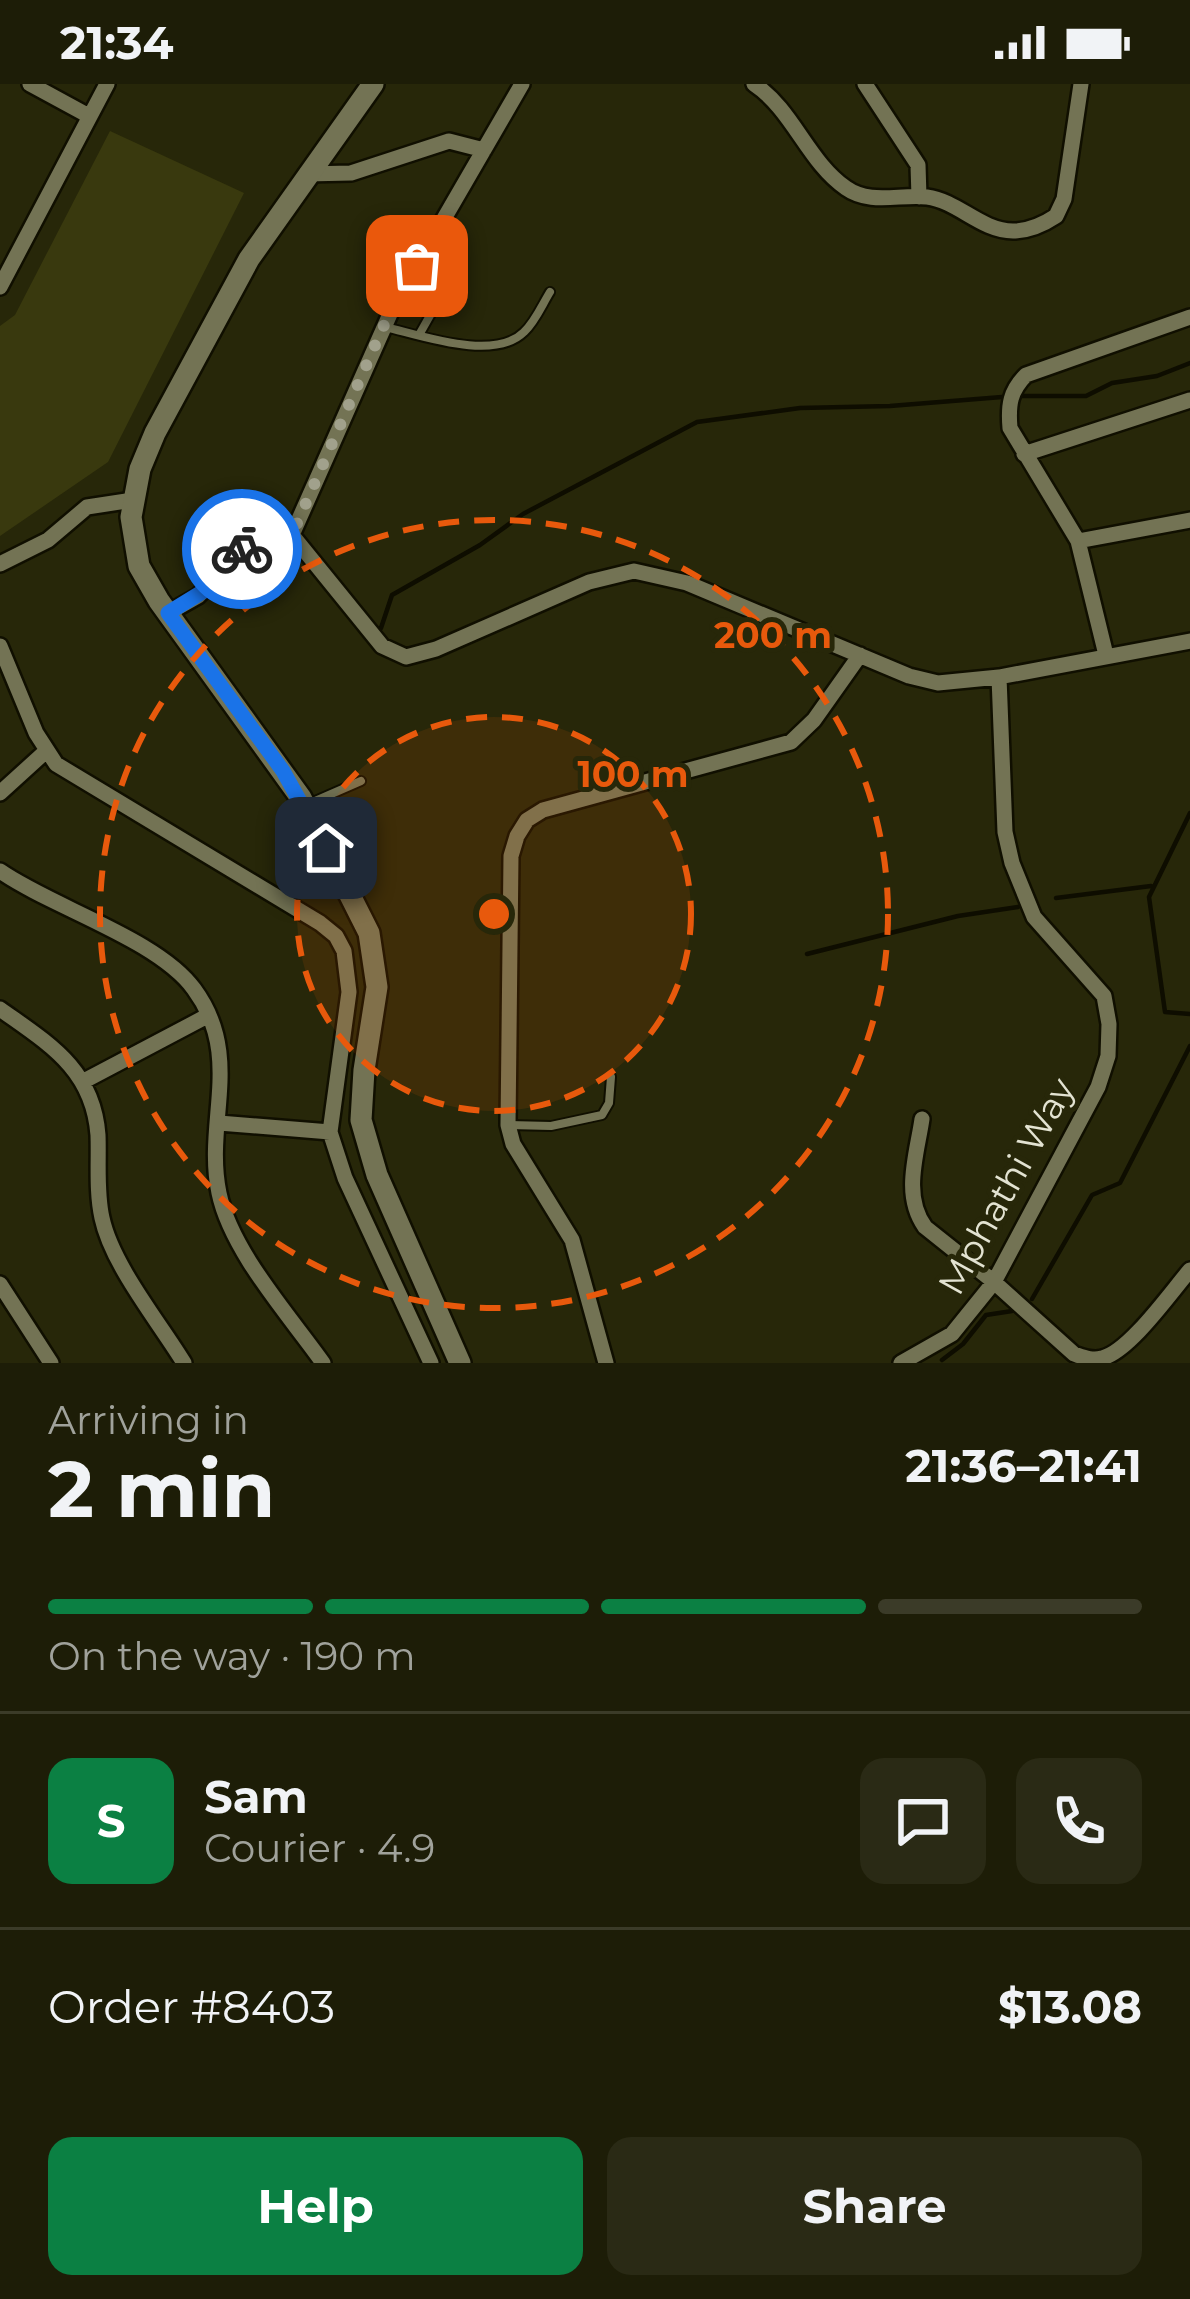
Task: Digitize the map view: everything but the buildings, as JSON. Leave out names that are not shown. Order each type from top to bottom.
[{"type":"street","points":[[30,84],[89,116]]},
{"type":"street","points":[[0,286],[107,84]]},
{"type":"street","points":[[373,84],[249,259],[155,433],[133,500],[133,544],[139,566],[168,613],[304,806],[369,932],[377,987],[362,1120],[368,1147],[460,1363]]},
{"type":"street","points":[[292,535],[383,327],[522,84]]},
{"type":"street","points":[[754,84],[849,191],[872,198],[941,201],[1013,232],[1045,223],[1056,216],[1064,200],[1081,84]]},
{"type":"street","points":[[866,84],[919,165],[919,197]]},
{"type":"street","points":[[306,174],[351,173],[449,141],[484,150]]},
{"type":"street","points":[[1106,655],[1078,542],[1010,428],[1008,407],[1026,375],[1190,317]]},
{"type":"street","points":[[1024,454],[1190,400]]},
{"type":"street","points":[[0,564],[48,540],[87,507],[133,500]]},
{"type":"street","points":[[1078,542],[1190,520]]},
{"type":"street","points":[[168,613],[207,589],[246,546],[292,535]]},
{"type":"street","points":[[292,535],[364,626],[393,654],[422,654],[589,582],[634,572],[687,583],[926,681],[999,677],[1190,640]]},
{"type":"street","points":[[0,646],[46,752],[56,764],[224,862],[335,936],[349,970],[349,992],[330,1132],[345,1178],[431,1363]]},
{"type":"street","points":[[606,1363],[572,1240],[513,1144],[508,1125],[511,856],[517,836],[527,820],[561,805],[791,742],[814,720],[860,655]]},
{"type":"street","name":"Mphathi Way","points":[[911,1361],[952,1334],[994,1282],[1098,1087],[1108,1057],[1104,996],[1034,917],[1012,862],[1005,832],[999,677]]},
{"type":"street","points":[[0,793],[46,752]]},
{"type":"street","points":[[0,871],[170,965],[195,990],[222,1059],[217,1170],[225,1215],[257,1270],[323,1363]]},
{"type":"street","points":[[0,1009],[53,1048],[84,1081],[94,1111],[102,1220],[116,1254],[184,1363]]},
{"type":"street","points":[[84,1081],[208,1015]]},
{"type":"street","points":[[922,1119],[912,1182],[917,1215],[1074,1354],[1107,1358],[1190,1270]]},
{"type":"street","points":[[219,1124],[330,1132]]},
{"type":"street","points":[[0,1284],[51,1363]]},
{"type":"lane","points":[[418,335],[454,273]]},
{"type":"lane","points":[[383,327],[460,344],[484,346],[513,340],[524,333],[550,292]]},
{"type":"lane","points":[[304,806],[361,781]]},
{"type":"lane","points":[[508,1125],[551,1126],[597,1117],[609,1102],[611,1077]]},
{"type":"shaded area","points":[[110,131],[244,193],[108,462],[0,536],[0,326],[15,315]]},
{"type":"waterway","points":[[1022,396],[1086,396],[1112,383],[1157,376],[1190,363]]},
{"type":"waterway","points":[[381,628],[392,595],[480,545],[523,514],[697,422],[800,408],[1002,397]]},
{"type":"waterway","points":[[1190,813],[1149,897],[1165,1012],[1190,1014]]},
{"type":"waterway","points":[[1056,898],[1151,886]]},
{"type":"waterway","points":[[807,954],[958,916],[1018,907]]},
{"type":"waterway","points":[[1032,1299],[1092,1195],[1120,1183],[1190,1046]]},
{"type":"waterway","points":[[942,1360],[963,1344],[986,1315],[1012,1311]]},
{"type":"way so far","points":[[242,549],[292,535],[383,327],[417,266]]},
{"type":"route","points":[[242,549],[207,589],[168,613],[283,771],[326,848]]}]
